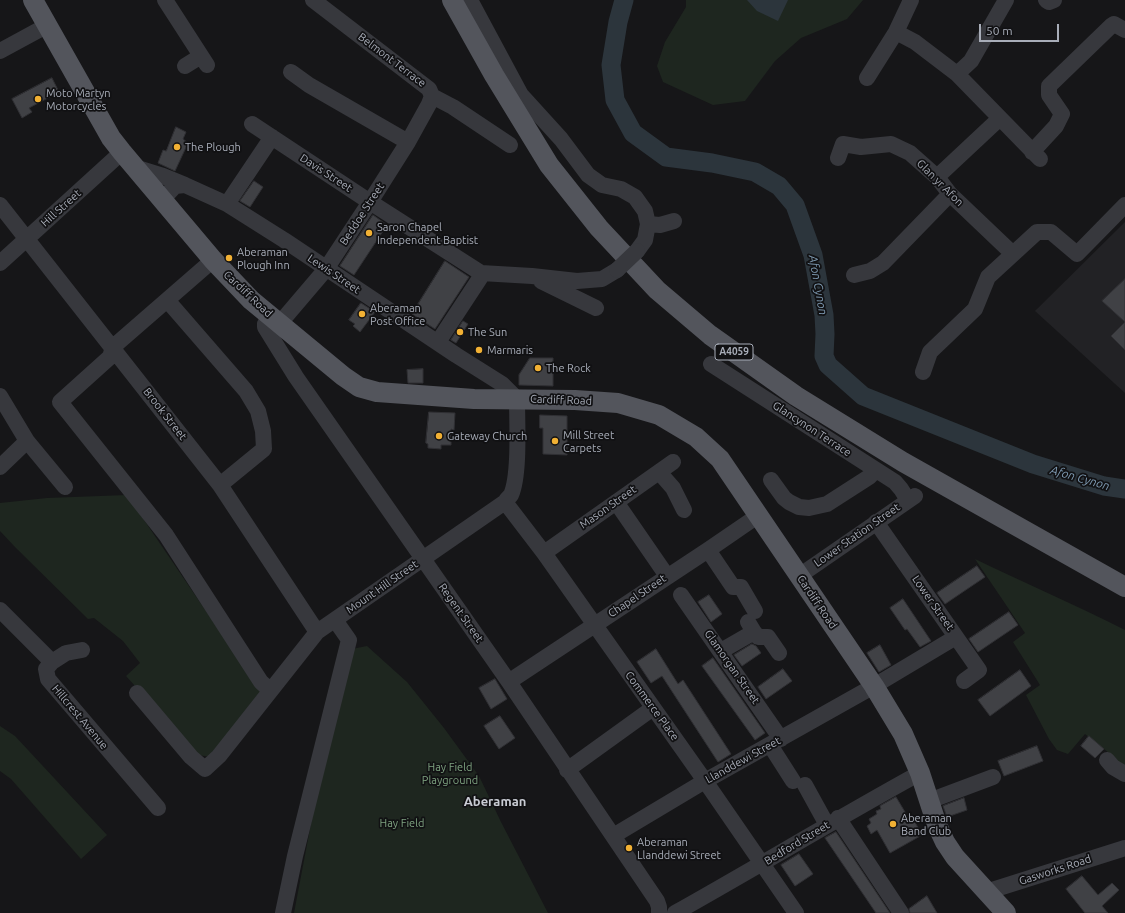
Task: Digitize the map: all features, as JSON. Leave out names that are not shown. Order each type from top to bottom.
[{"type":"main road","name":"Cardiff Road","points":[[33,0],[111,138],[128,160],[213,260],[251,300],[343,376],[359,387],[377,392],[474,399],[575,400],[618,403],[659,415],[696,437],[720,459],[874,686],[903,734],[920,773],[937,825],[945,842],[1003,912]]},
{"type":"main road","name":"A4059","points":[[452,0],[494,75],[549,165],[599,228],[657,290],[710,335],[796,396],[903,462],[1125,587]]},
{"type":"street","points":[[165,0],[204,60],[185,66]]},
{"type":"street","name":"Belmont Terrace","points":[[313,0],[429,89],[432,96],[453,107],[510,145]]},
{"type":"street","points":[[438,342],[480,278],[481,273],[532,276],[577,281],[602,279],[617,270],[637,251],[645,240],[648,224],[645,211],[635,197],[621,189],[602,185],[588,175],[561,139],[522,95],[470,0]]},
{"type":"street","points":[[867,78],[896,32],[911,0]]},
{"type":"street","points":[[957,74],[971,60],[1006,0]]},
{"type":"street","points":[[1046,0],[1049,2],[1054,0]]},
{"type":"street","points":[[896,32],[915,42],[957,74],[999,119],[1036,155],[1056,126],[1062,114],[1049,94],[1049,86],[1111,26],[1114,24],[1125,30]]},
{"type":"street","points":[[0,51],[48,26]]},
{"type":"street","points":[[291,72],[309,85],[408,142]]},
{"type":"street","name":"Beddoe Street","points":[[275,319],[326,269],[408,142],[432,96]]},
{"type":"street","points":[[937,177],[999,119]]},
{"type":"street","name":"Davis Street","points":[[252,124],[481,273]]},
{"type":"street","points":[[227,204],[272,137]]},
{"type":"street","name":"Glan yr Afon","points":[[838,158],[843,144],[861,147],[891,144],[910,154],[937,177],[950,194],[1013,254]]},
{"type":"street","name":"Lewis Street","points":[[128,160],[227,204],[502,384],[517,399]]},
{"type":"street","name":"Hill Street","points":[[0,263],[27,239],[128,160]]},
{"type":"street","points":[[162,200],[174,186],[185,185]]},
{"type":"street","points":[[854,275],[870,271],[882,263],[950,194]]},
{"type":"street","points":[[923,372],[930,352],[975,309],[988,277],[1036,232],[1051,232],[1077,254],[1125,204]]},
{"type":"street","name":"Brook Street","points":[[0,205],[220,484],[317,632]]},
{"type":"street","points":[[648,224],[660,225],[674,221]]},
{"type":"street","points":[[213,260],[113,347],[110,357],[60,402],[166,535],[261,682],[270,690]]},
{"type":"street","points":[[532,276],[596,308]]},
{"type":"street","points":[[167,300],[246,391],[258,410],[263,431],[264,449],[220,484]]},
{"type":"street","name":"Regent Street","points":[[275,319],[265,324],[265,327],[296,376],[509,682],[657,902],[659,913]]},
{"type":"street","name":"Glancynon Terrace","points":[[711,364],[876,470],[894,482],[912,498]]},
{"type":"street","points":[[0,396],[27,441],[65,487]]},
{"type":"street","points":[[505,502],[510,496],[514,482],[516,465],[517,399]]},
{"type":"street","points":[[0,467],[27,441]]},
{"type":"street","name":"Mason Street","points":[[544,553],[673,462]]},
{"type":"street","points":[[771,480],[784,498],[789,502],[799,507],[810,508],[827,504],[869,477],[876,470]]},
{"type":"street","points":[[659,472],[673,488],[684,510]]},
{"type":"street","name":"Lower Station Street","points":[[800,576],[912,498]]},
{"type":"street","name":"Mount Hill Street","points":[[137,693],[191,757],[205,769],[219,756],[317,632],[505,502]]},
{"type":"street","name":"Commerce Place","points":[[505,502],[544,553],[763,863],[796,913]]},
{"type":"street","points":[[616,502],[668,576]]},
{"type":"street","name":"Chapel Street","points":[[516,677],[759,515]]},
{"type":"street","name":"Lower Street","points":[[876,522],[979,670],[964,681]]},
{"type":"street","points":[[708,550],[734,586],[740,587],[758,637],[768,637],[779,653]]},
{"type":"street","name":"Glamorgan Street","points":[[681,595],[689,618],[721,651],[799,783],[833,822],[901,913]]},
{"type":"street","points":[[0,610],[52,662],[66,653],[82,650]]},
{"type":"street","points":[[283,913],[295,856],[349,640],[335,620]]},
{"type":"street","points":[[721,651],[752,622]]},
{"type":"street","name":"Llanddewi Street","points":[[613,836],[705,781],[874,686],[956,637]]},
{"type":"street","name":"Hillcrest Avenue","points":[[52,662],[46,669],[48,679],[158,808]]},
{"type":"street","points":[[567,770],[653,708]]},
{"type":"street","points":[[1107,760],[1113,768],[1125,774]]},
{"type":"street","name":"Bedford Street","points":[[675,913],[920,773]]},
{"type":"street","points":[[929,801],[993,777]]},
{"type":"street","name":"Gasworks Road","points":[[986,892],[1125,848]]},
{"type":"shaded area","points":[[747,0],[788,0],[778,21],[757,11]]},
{"type":"shaded area","points":[[1125,222],[1125,393],[1035,311]]},
{"type":"green space","points":[[686,0],[863,0],[847,19],[801,38],[775,61],[745,101],[713,105],[663,82],[657,66],[665,42],[686,7]]},
{"type":"green space","points":[[127,495],[263,695],[212,757],[197,755],[126,676],[140,663],[123,641],[94,618],[88,619],[0,531],[0,503],[47,498]]},
{"type":"green space","points":[[975,559],[1125,630],[1125,770],[1109,753],[1085,734],[1068,754],[1057,750],[1049,739],[1026,695],[1040,685],[1013,642],[1025,633]]},
{"type":"green space","name":"Hay Field","points":[[367,646],[407,682],[444,728],[479,776],[548,913],[294,913],[313,813],[352,649]]},
{"type":"green space","points":[[0,726],[15,736],[107,835],[81,859],[11,779],[0,771]]},
{"type":"building","points":[[52,78],[59,92],[29,108],[32,112],[22,118],[12,99]]},
{"type":"building","name":"The Plough","points":[[176,127],[186,132],[183,139],[188,143],[175,171],[158,163],[163,150],[166,151]]},
{"type":"building","points":[[254,181],[263,187],[250,207],[240,201]]},
{"type":"building","points":[[373,215],[387,225],[354,275],[340,266]]},
{"type":"building","points":[[445,261],[469,277],[435,329],[412,314]]},
{"type":"building","points":[[1125,279],[1125,322],[1102,301]]},
{"type":"building","points":[[361,303],[375,312],[360,332],[353,326],[355,324],[349,320]]},
{"type":"building","name":"The Sun","points":[[463,321],[468,324],[456,343],[451,340]]},
{"type":"building","points":[[1125,322],[1125,350],[1111,336]]},
{"type":"building","name":"The Rock","points":[[530,358],[553,358],[553,386],[519,385],[519,375]]},
{"type":"building","points":[[423,369],[423,383],[408,383],[407,370]]},
{"type":"building","name":"Gateway Church","points":[[429,412],[455,413],[454,430],[451,429],[451,445],[441,445],[441,449],[428,448],[428,444],[426,443]]},
{"type":"building","name":"Mill Street Carpets","points":[[540,415],[567,416],[567,455],[543,454],[543,428],[540,428]]},
{"type":"building","points":[[977,566],[985,577],[945,604],[937,593]]},
{"type":"building","points":[[709,595],[722,614],[711,622],[698,602]]},
{"type":"building","points":[[903,599],[931,641],[920,647],[907,629],[905,630],[890,608]]},
{"type":"building","points":[[1009,612],[1018,625],[978,652],[969,639]]},
{"type":"building","points":[[752,644],[756,646],[761,653],[742,666],[734,655]]},
{"type":"building","points":[[880,645],[891,665],[879,672],[867,653]]},
{"type":"building","points":[[656,649],[678,684],[683,680],[731,754],[718,762],[662,676],[651,683],[637,662]]},
{"type":"building","points":[[713,658],[765,733],[755,740],[702,666]]},
{"type":"building","points":[[783,669],[792,681],[766,699],[758,687]]},
{"type":"building","points":[[1020,670],[1031,686],[990,716],[978,700]]},
{"type":"building","points":[[495,679],[507,699],[491,709],[479,688]]},
{"type":"building","points":[[500,716],[515,738],[499,749],[484,726]]},
{"type":"building","points":[[1089,736],[1104,749],[1095,758],[1081,746]]},
{"type":"building","points":[[1037,746],[1043,761],[1004,776],[998,761]]},
{"type":"building","name":"Aberaman Band Club","points":[[896,797],[908,817],[911,815],[922,835],[890,853],[877,830],[871,834],[867,826],[871,823],[869,819],[877,814],[876,811],[881,809],[880,806]]},
{"type":"building","points":[[964,798],[967,810],[947,817],[943,806]]},
{"type":"building","points":[[836,832],[890,913],[876,913],[825,838]]},
{"type":"building","points":[[799,854],[813,874],[795,886],[781,865]]},
{"type":"building","points":[[1082,876],[1098,895],[1112,883],[1119,890],[1102,906],[1108,913],[1085,913],[1066,889]]},
{"type":"building","points":[[927,896],[937,913],[910,913],[909,909]]},
{"type":"waterway","name":"Afon Cynon","points":[[624,0],[618,22],[611,65],[615,100],[633,133],[666,157],[712,163],[755,172],[779,186],[795,205],[813,255],[824,315],[824,356],[828,365],[863,396],[1033,464],[1104,486],[1125,489]]},
{"type":"place","name":"Moto Martyn Motorcycles","points":[[38,99]]},
{"type":"place","name":"The Plough","points":[[177,147]]},
{"type":"place","name":"Saron Chapel Independent Baptist","points":[[369,233]]},
{"type":"place","name":"Aberaman Plough Inn","points":[[229,258]]},
{"type":"place","name":"Aberaman Post Office","points":[[362,314]]},
{"type":"place","name":"The Sun","points":[[460,332]]},
{"type":"place","name":"Marmaris","points":[[479,350]]},
{"type":"place","name":"The Rock","points":[[538,368]]},
{"type":"place","name":"Gateway Church","points":[[439,436]]},
{"type":"place","name":"Mill Street Carpets","points":[[555,441]]},
{"type":"place","name":"Aberaman Band Club","points":[[893,824]]},
{"type":"place","name":"Aberaman Llanddewi Street","points":[[629,848]]},
{"type":"district","name":"Aberaman","points":[[495,802]]},
{"type":"park label","name":"Hay Field Playground","points":[[450,773]]}]
